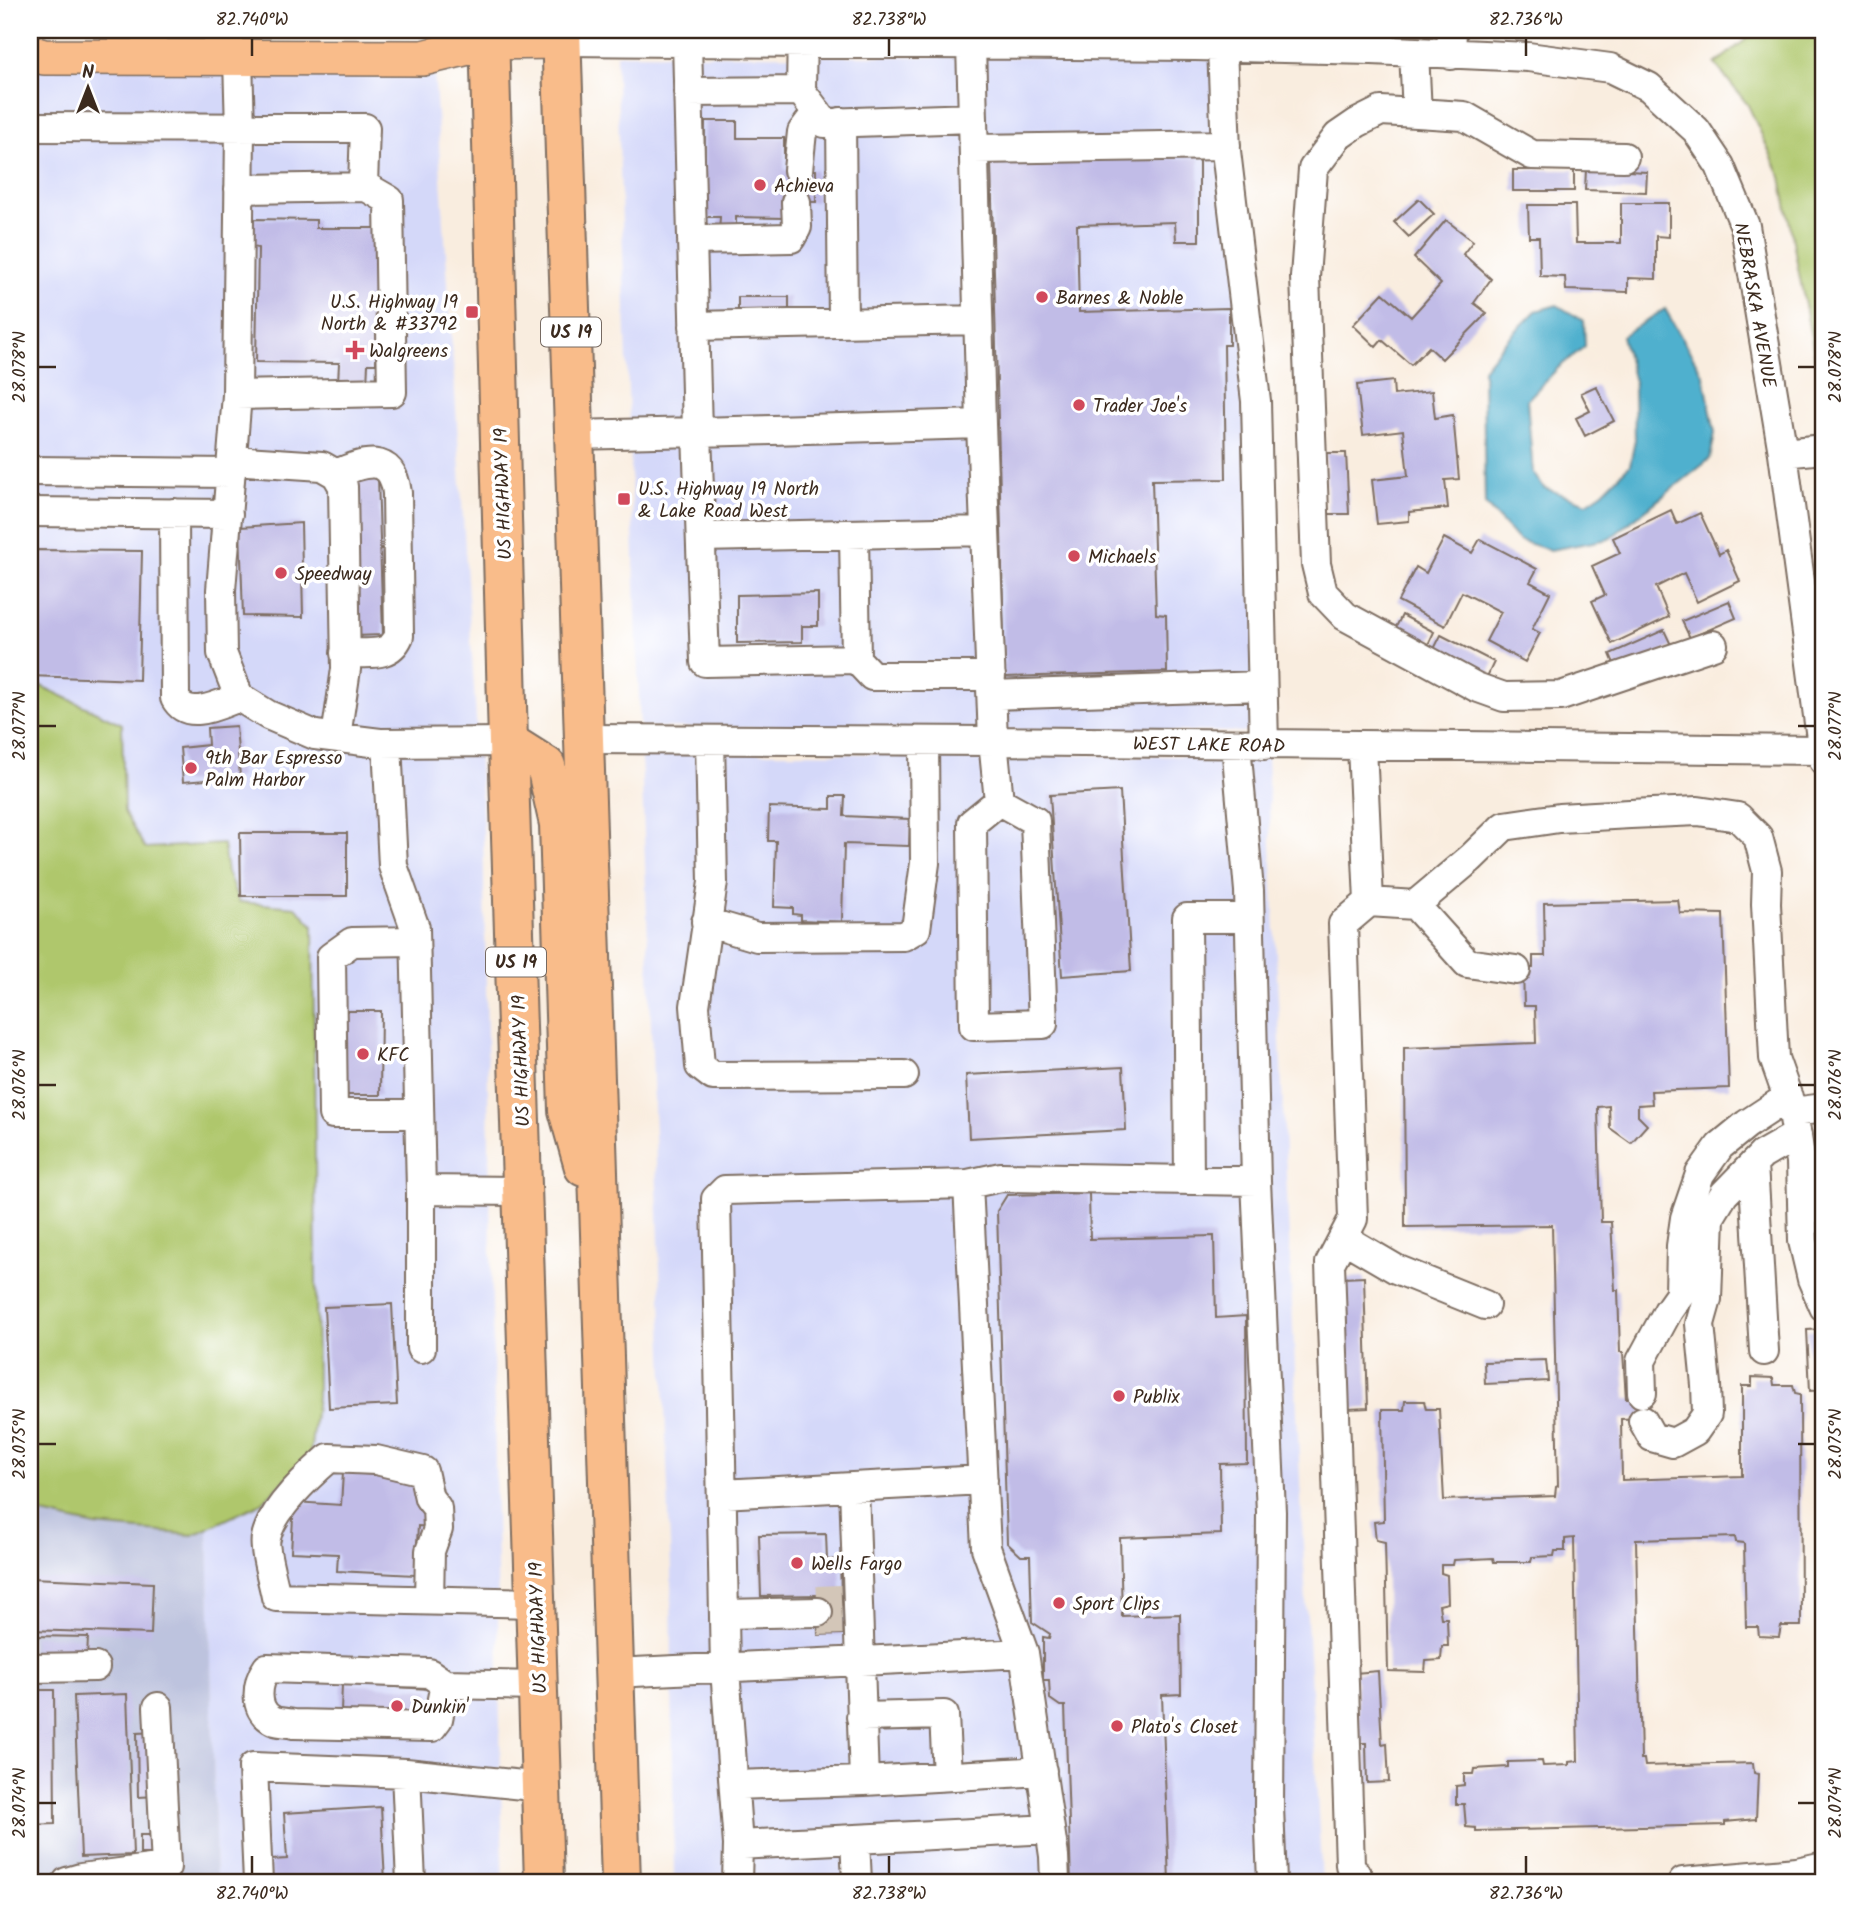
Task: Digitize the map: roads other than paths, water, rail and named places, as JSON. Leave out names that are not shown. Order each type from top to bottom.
[{"type":"highway","name":"US 19","points":[[561,35],[621,1882]]},
{"type":"highway","name":"US HIGHWAY 19","points":[[489,36],[544,1882]]},
{"type":"highway","points":[[508,742],[546,766],[559,824],[568,1110],[601,1226]]},
{"type":"highway","points":[[542,1787],[563,1882]]},
{"type":"main road","name":"NEBRASKA AVENUE","points":[[451,30],[489,36],[561,35]]},
{"type":"main road","name":"NEBRASKA AVENUE","points":[[30,53],[44,57],[423,58],[489,36]]},
{"type":"street","name":"NEBRASKA AVENUE","points":[[561,35],[687,42],[855,37],[971,44],[1094,37],[1222,46],[1414,52],[1451,42],[1528,57],[1610,68],[1649,87],[1696,130],[1720,166],[1745,226],[1815,626],[1823,756]]},
{"type":"street","points":[[802,37],[820,108],[843,323]]},
{"type":"street","points":[[687,42],[705,662],[856,659]]},
{"type":"street","points":[[971,44],[981,424],[993,741],[999,801]]},
{"type":"street","points":[[1222,46],[1226,145],[1256,401],[1264,745]]},
{"type":"street","points":[[1414,52],[1417,113]]},
{"type":"street","points":[[238,59],[240,129],[237,395],[221,590],[222,653],[239,697],[268,715],[315,735],[387,743],[508,742]]},
{"type":"street","points":[[688,92],[820,108],[973,118]]},
{"type":"street","points":[[798,170],[802,132],[820,108]]},
{"type":"street","points":[[1624,157],[1532,155],[1464,116],[1381,111],[1338,136],[1314,169],[1305,277],[1316,564],[1323,593],[1345,616],[1476,687],[1504,697],[1561,696],[1713,645]]},
{"type":"street","points":[[30,127],[365,128],[365,187]]},
{"type":"street","points":[[974,149],[1226,145]]},
{"type":"street","points":[[237,395],[392,392],[389,200],[365,187],[239,189]]},
{"type":"street","points":[[692,240],[791,238],[797,227],[796,202]]},
{"type":"street","points":[[694,326],[978,320]]},
{"type":"street","points":[[574,435],[981,424]]},
{"type":"street","points":[[1783,453],[1824,449]]},
{"type":"street","points":[[336,474],[356,465],[373,463],[386,466],[395,477],[397,493],[399,636],[395,645],[387,652],[345,653]]},
{"type":"street","points":[[30,471],[322,466],[336,474],[343,486],[346,669],[336,737]]},
{"type":"street","points":[[30,512],[228,514]]},
{"type":"street","points":[[174,513],[174,698],[179,706],[185,709],[203,710],[239,697]]},
{"type":"street","points":[[701,537],[985,531]]},
{"type":"street","points":[[854,534],[856,659],[873,676],[992,685],[1262,686]]},
{"type":"street","name":"WEST LAKE ROAD","points":[[584,739],[1236,744],[1823,756]]},
{"type":"street","points":[[710,740],[713,882],[695,1006],[700,1066],[713,1076],[904,1075]]},
{"type":"street","points":[[706,922],[757,937],[904,936],[916,929],[925,863],[924,741]]},
{"type":"street","points":[[387,743],[393,866],[415,928],[421,1190],[421,1348]]},
{"type":"street","points":[[1236,744],[1249,891],[1256,1181],[1271,1512],[1269,1807],[1272,1882]]},
{"type":"street","points":[[1362,746],[1369,902]]},
{"type":"street","points":[[999,801],[1035,821],[1043,1024],[974,1026],[972,823],[999,801]]},
{"type":"street","points":[[1361,1882],[1350,1865],[1330,1263],[1353,1219],[1343,925],[1369,902],[1415,905],[1504,826],[1559,818],[1698,811],[1738,817],[1758,837],[1767,871],[1766,904],[1774,1058],[1793,1115],[1801,1162],[1802,1241],[1812,1279],[1824,1307]]},
{"type":"street","points":[[1415,905],[1467,963],[1516,970]]},
{"type":"street","points":[[1189,1180],[1187,918],[1249,918]]},
{"type":"street","points":[[415,941],[352,942],[331,957],[333,1114],[418,1114]]},
{"type":"street","points":[[1642,1393],[1641,1361],[1680,1294],[1681,1246],[1685,1218],[1700,1174],[1720,1146],[1747,1124],[1824,1108]]},
{"type":"street","points":[[1643,1421],[1652,1437],[1673,1443],[1695,1431],[1707,1415],[1700,1324],[1707,1299],[1710,1217],[1724,1194],[1762,1155],[1793,1115]]},
{"type":"street","points":[[1753,1164],[1764,1351]]},
{"type":"street","points":[[737,1882],[738,1845],[725,1669],[716,1199],[725,1190],[968,1184],[1001,1177],[1256,1181]]},
{"type":"street","points":[[968,1184],[986,1548],[1024,1653],[1050,1829],[1055,1882]]},
{"type":"street","points":[[421,1190],[524,1191]]},
{"type":"street","points":[[1343,1238],[1396,1269],[1485,1305]]},
{"type":"street","points":[[429,1600],[430,1550],[438,1529],[437,1508],[429,1498],[423,1471],[376,1460],[329,1458],[302,1482],[278,1514],[265,1539],[276,1597],[537,1603]]},
{"type":"street","points":[[722,1494],[983,1480]]},
{"type":"street","points":[[854,1487],[839,1610],[858,1662],[864,1781]]},
{"type":"street","points":[[724,1614],[784,1612],[793,1600],[839,1610]]},
{"type":"street","points":[[614,1673],[1024,1653]]},
{"type":"street","points":[[30,1668],[94,1667]]},
{"type":"street","points":[[445,1684],[438,1719],[432,1727],[294,1724],[271,1720],[264,1711],[258,1689],[259,1679],[267,1668],[429,1673],[445,1684],[539,1686]]},
{"type":"street","points":[[67,1882],[166,1867],[158,1707]]},
{"type":"street","points":[[861,1717],[944,1715],[947,1776]]},
{"type":"street","points":[[258,1882],[253,1767],[406,1773],[542,1787]]},
{"type":"street","points":[[734,1785],[1042,1771]]},
{"type":"street","points":[[406,1773],[411,1882]]},
{"type":"street","points":[[738,1845],[1050,1829]]},
{"type":"street","points":[[855,1839],[857,1882]]},
{"type":"street","points":[[1683,1882],[1797,1872],[1824,1866]]},
{"type":"water","points":[[1557,305],[1584,321],[1585,346],[1558,368],[1527,400],[1533,473],[1544,488],[1587,503],[1603,492],[1630,465],[1635,440],[1634,382],[1622,336],[1665,309],[1704,376],[1715,433],[1710,459],[1609,539],[1550,550],[1518,540],[1485,504],[1483,369],[1536,311]]},
{"type":"tunnel","points":[[817,1600],[841,1599]]},
{"type":"tunnel","points":[[818,1621],[842,1620]]},
{"type":"place","name":"Achieva","points":[[760,185]]},
{"type":"place","name":"Barnes & Noble","points":[[1042,297]]},
{"type":"place","name":"U.S. Highway 19 North & #33792","points":[[472,312]]},
{"type":"place","name":"Walgreens","points":[[355,350]]},
{"type":"place","name":"Trader Joe's","points":[[1079,405]]},
{"type":"place","name":"U.S. Highway 19 North & Lake Road West","points":[[624,499]]},
{"type":"place","name":"Michaels","points":[[1074,556]]},
{"type":"place","name":"Speedway","points":[[281,573]]},
{"type":"place","name":"9th Bar Espresso Palm Harbor","points":[[191,768]]},
{"type":"place","name":"KFC","points":[[363,1054]]},
{"type":"place","name":"Publix","points":[[1119,1396]]},
{"type":"place","name":"Wells Fargo","points":[[797,1563]]},
{"type":"place","name":"Sport Clips","points":[[1059,1603]]},
{"type":"place","name":"Dunkin'","points":[[397,1706]]},
{"type":"place","name":"Plato's Closet","points":[[1117,1726]]}]
